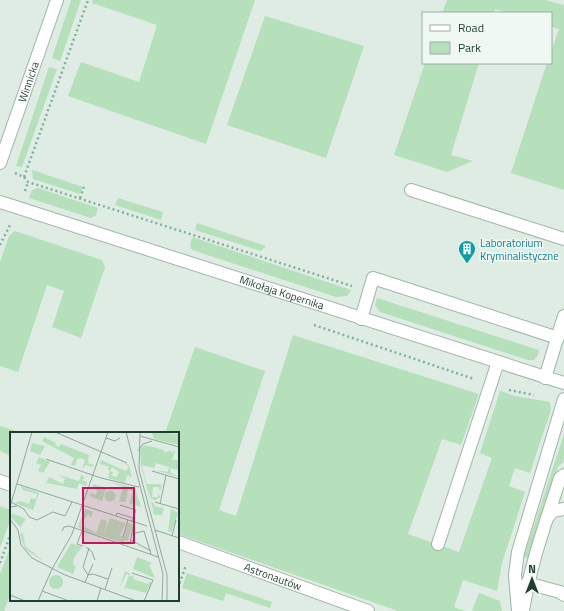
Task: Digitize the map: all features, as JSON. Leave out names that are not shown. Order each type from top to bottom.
[{"type":"street","name":"Winnicka","points":[[0,163],[57,0]]},
{"type":"street","points":[[411,190],[564,238]]},
{"type":"street","name":"Mikołaja Kopernika","points":[[0,202],[564,384]]},
{"type":"street","points":[[361,319],[373,278],[558,338]]},
{"type":"street","points":[[545,378],[564,316]]},
{"type":"street","points":[[438,544],[498,362]]},
{"type":"street","points":[[518,611],[515,575],[518,552],[564,399]]},
{"type":"street","points":[[523,611],[527,583],[560,478],[564,475]]},
{"type":"street","points":[[0,481],[10,485]]},
{"type":"street","points":[[547,518],[553,511],[564,509]]},
{"type":"street","name":"Astronautów","points":[[179,542],[368,611]]},
{"type":"street","points":[[527,583],[563,593]]},
{"type":"path","points":[[24,177],[88,0]]},
{"type":"path","points":[[11,172],[24,177],[28,182],[369,291]]},
{"type":"path","points":[[80,198],[84,187]]},
{"type":"path","points":[[0,246],[7,228],[12,223]]},
{"type":"path","points":[[0,563],[10,536]]},
{"type":"path","points":[[179,585],[186,565]]},
{"type":"green space","points":[[71,0],[81,0],[60,61],[52,58]]},
{"type":"green space","points":[[93,0],[255,0],[206,144],[68,96],[81,62],[139,82],[157,25],[92,3]]},
{"type":"green space","points":[[447,0],[545,0],[564,5],[564,190],[511,173],[547,64],[552,64],[552,49],[559,29],[552,27],[552,12],[505,12],[495,9],[494,12],[442,12]]},
{"type":"green space","points":[[265,16],[364,46],[326,158],[227,125]]},
{"type":"green space","points":[[425,64],[479,64],[451,155],[473,161],[447,172],[394,155]]},
{"type":"green space","points":[[49,67],[57,69],[22,167],[16,166]]},
{"type":"green space","points":[[32,170],[83,187],[80,194],[33,179]]},
{"type":"green space","points":[[38,188],[98,208],[96,215],[91,218],[29,198],[32,190]]},
{"type":"green space","points":[[118,198],[163,212],[161,220],[115,205]]},
{"type":"green space","points":[[197,223],[266,246],[261,251],[195,230]]},
{"type":"green space","points":[[15,231],[102,260],[105,267],[81,338],[52,327],[64,291],[47,285],[18,372],[0,366],[0,262],[9,236]]},
{"type":"green space","points":[[192,237],[351,290],[347,296],[336,297],[192,250],[190,246]]},
{"type":"green space","points":[[377,298],[539,350],[538,355],[534,360],[528,360],[380,312],[375,305]]},
{"type":"green space","points":[[293,335],[479,394],[461,445],[442,439],[408,534],[459,552],[492,458],[480,453],[500,391],[515,396],[550,402],[551,410],[530,473],[515,468],[509,486],[525,492],[502,563],[497,591],[463,580],[454,607],[465,611],[398,611],[179,534],[179,432],[165,432],[195,347],[265,371],[219,510],[236,516]]},
{"type":"green space","points":[[0,426],[20,432],[10,432],[10,456],[0,451]]},
{"type":"green space","points":[[564,434],[564,461],[558,467],[528,559],[524,556]]},
{"type":"green space","points":[[0,506],[10,510],[10,521],[0,548]]},
{"type":"green space","points":[[10,548],[10,595],[4,611],[0,611],[0,574]]},
{"type":"green space","points":[[187,573],[272,602],[270,608],[226,593],[223,601],[182,588]]},
{"type":"green space","points":[[479,593],[500,601],[502,611],[472,611]]},
{"type":"place","name":"Laboratorium Kryminalistyczne","points":[[467,264]]}]
